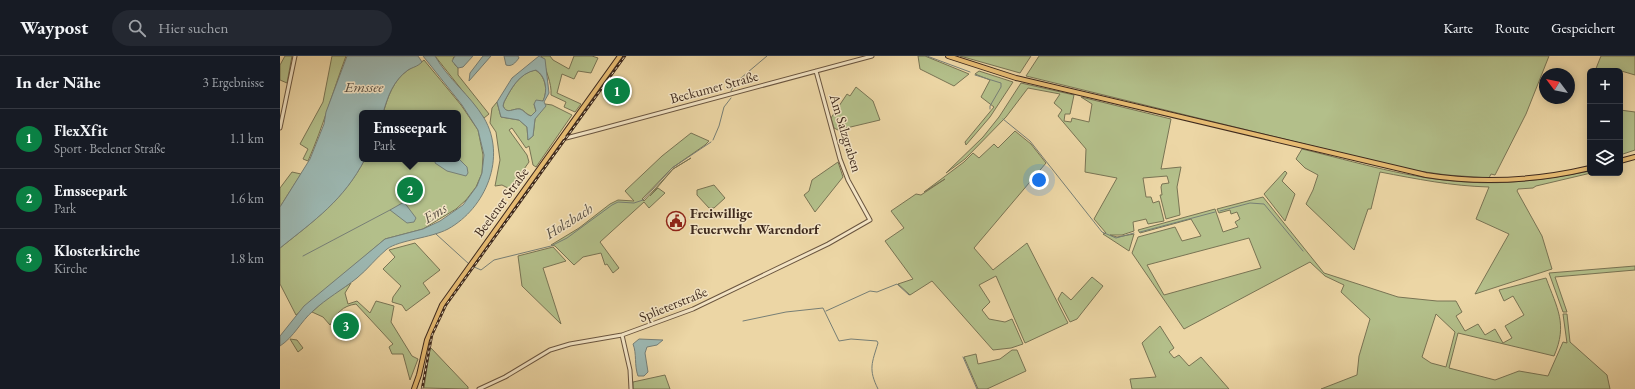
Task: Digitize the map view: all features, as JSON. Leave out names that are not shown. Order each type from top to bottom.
[{"type":"main road","name":"Beelener Straße","points":[[413,389],[420,372],[427,340],[435,318],[448,296],[620,56]]},
{"type":"main road","points":[[948,56],[978,67],[1016,78],[1426,175],[1467,180],[1514,181],[1555,176],[1587,169]]},
{"type":"main road","points":[[1623,160],[1635,157]]},
{"type":"street","points":[[280,128],[295,56]]},
{"type":"street","name":"Beckumer Straße","points":[[562,137],[566,138],[593,131],[872,56]]},
{"type":"street","name":"Am Salzgraben","points":[[816,71],[842,164],[870,220]]},
{"type":"street","name":"Splieterstraße","points":[[479,389],[505,377],[550,350],[570,344],[622,335],[666,320],[724,295],[828,244],[870,220]]},
{"type":"street","points":[[622,335],[630,370],[631,389]]},
{"type":"green space","points":[[285,56],[292,56],[287,83],[280,80],[280,65]]},
{"type":"green space","points":[[332,56],[346,56],[308,161],[303,159],[308,149],[300,144],[323,102]]},
{"type":"green space","points":[[435,56],[455,56],[453,58],[455,65],[458,68],[458,75],[489,114],[484,118]]},
{"type":"green space","points":[[541,56],[550,56],[553,60],[569,69],[574,56],[592,56],[598,58],[591,73],[578,71],[574,79],[562,74],[557,93],[581,104],[575,112],[564,107],[566,102],[551,95],[544,59]]},
{"type":"green space","points":[[624,56],[567,135],[567,134]]},
{"type":"green space","points":[[918,56],[925,56],[969,74],[954,86],[920,69]]},
{"type":"green space","points":[[960,56],[1031,56],[1020,73]]},
{"type":"green space","points":[[1039,56],[1549,56],[1544,68],[1539,68],[1539,81],[1526,114],[1495,175],[1491,174],[1489,178],[1447,175],[1411,170],[1026,76]]},
{"type":"green space","points":[[1601,56],[1635,56],[1635,75],[1623,71],[1623,68],[1596,68]]},
{"type":"green space","points":[[424,60],[461,105],[478,130],[483,155],[482,173],[476,187],[466,200],[456,209],[423,229],[385,239],[296,315],[280,284],[280,248],[328,208],[348,186],[363,162],[461,162],[461,110],[384,110],[389,95],[398,79]]},
{"type":"green space","points":[[535,70],[542,76],[546,88],[543,101],[534,104],[536,111],[531,116],[520,109],[506,110],[503,106],[504,102],[516,82],[524,74]]},
{"type":"green space","points":[[979,71],[1013,82],[990,117],[966,145],[965,142],[994,107],[981,97],[990,80],[975,74]]},
{"type":"green space","points":[[1021,83],[1074,95],[1070,114],[1065,114],[1064,121],[1071,122],[1072,118],[1089,122],[1092,104],[1081,97],[1171,119],[1161,169],[1181,167],[1177,187],[1180,215],[1166,219],[1160,195],[1162,195],[1162,184],[1169,183],[1167,176],[1143,178],[1146,197],[1151,197],[1153,203],[1159,201],[1164,221],[1148,224],[1146,219],[1133,222],[1134,231],[1122,235],[1110,235],[1117,237],[1134,234],[1129,251],[1103,234],[1106,233],[1094,219],[1117,178],[1085,172],[1086,149],[1058,116],[1062,110],[1054,103],[1060,94],[1028,88],[1006,117],[965,159],[946,173],[983,137],[999,117]]},
{"type":"green space","points":[[856,87],[873,101],[880,120],[838,130],[834,128],[831,118],[847,94],[850,96]]},
{"type":"green space","points":[[497,102],[501,117],[519,120],[527,127],[528,140],[533,136],[535,119],[545,104],[552,105],[572,115],[536,167],[533,165],[529,146],[526,148],[512,128],[509,130],[527,155],[529,162],[510,189],[502,185],[495,186],[500,160],[496,132],[490,123],[492,108]]},
{"type":"green space","points":[[1623,110],[1635,112],[1635,150],[1623,154]]},
{"type":"green space","points":[[1015,131],[1031,144],[1046,163],[974,248],[993,270],[1027,243],[1068,323],[1025,343],[996,276],[979,285],[990,302],[982,310],[989,319],[1005,322],[1012,319],[1023,344],[1011,348],[993,350],[932,281],[910,295],[898,284],[913,279],[885,241],[904,228],[891,211],[916,194],[921,195],[945,179],[924,192],[964,162],[973,153],[979,158],[994,144],[998,148]]},
{"type":"green space","points":[[691,133],[709,141],[672,168],[642,199],[644,201],[673,169],[650,196],[658,188],[665,193],[649,208],[644,202],[600,242],[619,268],[613,273],[607,264],[605,265],[601,253],[583,257],[574,265],[555,246],[551,245],[579,228],[610,204],[618,200],[634,201],[625,191],[662,156]]},
{"type":"green space","points":[[1302,149],[1404,174],[1445,180],[1482,183],[1544,179],[1587,172],[1587,174],[1533,188],[1518,189],[1517,191],[1542,236],[1552,269],[1475,294],[1509,234],[1476,219],[1489,187],[1448,184],[1380,172],[1371,209],[1368,209],[1354,250],[1306,204],[1318,175],[1305,168],[1296,159]]},
{"type":"green space","points":[[838,162],[843,177],[815,212],[804,195],[809,191],[812,180]]},
{"type":"green space","points":[[1285,171],[1287,173],[1282,181],[1295,194],[1285,221],[1264,194]]},
{"type":"green space","points":[[292,172],[301,174],[280,207],[280,188]]},
{"type":"green space","points":[[714,185],[725,198],[714,208],[709,208],[697,195],[697,190]]},
{"type":"green space","points":[[1263,197],[1324,273],[1398,297],[1437,301],[1456,301],[1462,312],[1456,316],[1465,331],[1478,324],[1485,335],[1495,329],[1503,343],[1512,338],[1505,326],[1524,315],[1513,296],[1504,301],[1499,290],[1546,278],[1557,307],[1561,325],[1558,345],[1554,356],[1458,333],[1449,368],[1495,380],[1519,371],[1548,376],[1563,342],[1567,343],[1563,314],[1567,314],[1570,342],[1607,375],[1610,389],[1321,389],[1357,375],[1359,356],[1370,319],[1341,292],[1344,285],[1325,276],[1310,262],[1184,329],[1132,253],[1138,237],[1175,227],[1182,241],[1201,236],[1191,219],[1140,233],[1138,230],[1215,209],[1223,232],[1238,227],[1235,222],[1240,219],[1237,212],[1231,214],[1230,210],[1219,213],[1217,209]],"holes":[[[1249,238],[1261,268],[1164,295],[1147,265]],[[1436,314],[1455,332],[1446,367],[1431,363],[1422,357]]]},
{"type":"green space","points":[[415,243],[440,270],[423,283],[430,293],[406,311],[402,305],[392,302],[393,297],[401,286],[383,269],[395,257],[389,250]]},
{"type":"green space","points":[[553,247],[566,261],[543,268],[561,324],[522,286],[518,256]]},
{"type":"green space","points":[[1635,266],[1635,270],[1555,277],[1567,312],[1563,312],[1549,273]]},
{"type":"green space","points":[[1092,277],[1103,286],[1077,319],[1070,322],[1058,299],[1062,292],[1071,300]]},
{"type":"green space","points":[[351,283],[345,293],[348,304],[357,301],[370,313],[376,301],[394,306],[391,322],[412,356],[418,359],[410,380],[403,354],[392,354],[389,347],[393,344],[356,304],[343,308],[330,325],[323,317],[312,312],[327,298]]},
{"type":"green space","points":[[1160,326],[1174,348],[1169,352],[1174,358],[1179,355],[1189,366],[1201,357],[1229,389],[1132,389],[1130,379],[1156,377],[1142,343]]},
{"type":"green space","points":[[290,339],[297,340],[303,348],[298,352]]},
{"type":"green space","points":[[430,347],[468,387],[468,389],[424,388]]},
{"type":"green space","points":[[1012,350],[1017,350],[1026,371],[987,389],[978,389],[964,357],[976,354],[978,364],[1000,359]]},
{"type":"green space","points":[[665,375],[670,389],[633,389],[633,382]]},
{"type":"water","name":"Emssee","points":[[347,56],[418,56],[422,62],[408,70],[398,79],[389,95],[384,110],[359,110],[359,162],[363,162],[357,173],[348,186],[328,208],[280,248],[280,207],[310,159],[324,124],[326,112]]},
{"type":"water","points":[[423,56],[435,56],[446,72],[484,118],[491,133],[493,165],[489,180],[482,195],[473,208],[461,220],[448,229],[433,235],[399,243],[387,249],[357,278],[313,311],[280,346],[280,336],[304,306],[385,239],[423,229],[440,221],[463,205],[477,186],[482,173],[484,155],[478,130],[462,105]]},
{"type":"water","points":[[455,56],[473,56],[463,67],[458,68],[452,61]]},
{"type":"water","points":[[483,56],[491,56],[469,81],[470,73]]},
{"type":"water","points":[[504,56],[518,56],[519,58],[513,64],[506,65]]},
{"type":"water","points":[[539,56],[545,59],[549,93],[544,102],[546,106],[535,119],[533,136],[528,140],[527,127],[519,120],[501,117],[497,102],[512,78]],"holes":[[[536,70],[544,80],[546,88],[543,101],[536,100],[534,104],[536,111],[531,116],[520,109],[506,110],[503,106],[504,102],[516,82],[525,74],[530,72]]]},
{"type":"water","points":[[461,161],[467,167],[468,173],[466,176],[447,171],[435,163]]},
{"type":"water","points":[[404,202],[416,218],[414,222],[407,223],[390,210]]},
{"type":"water","points":[[639,339],[663,340],[657,345],[647,347],[645,353],[648,372],[644,376],[638,376],[636,368],[633,344]]},
{"type":"waterway","name":"Holzbach","points":[[731,91],[735,83],[767,56]]},
{"type":"waterway","points":[[927,56],[970,72]]},
{"type":"waterway","points":[[975,75],[1001,83],[1001,87],[990,106],[990,109]]},
{"type":"waterway","name":"Holzbach","points":[[713,140],[719,126],[724,107],[731,98]]},
{"type":"waterway","points":[[1003,119],[1030,141],[1102,232],[1116,238],[1134,233]]},
{"type":"waterway","name":"Holzbach","points":[[472,266],[481,270],[494,260],[551,246],[567,238],[612,205],[618,202],[634,203],[643,200],[672,168],[711,142]]},
{"type":"waterway","points":[[1220,211],[1250,203],[1264,204],[1303,251]]},
{"type":"waterway","points":[[303,256],[390,210]]},
{"type":"waterway","points":[[1140,232],[1215,212]]},
{"type":"waterway","name":"Holzbach","points":[[436,234],[469,264]]},
{"type":"waterway","points":[[826,311],[870,291],[877,292],[897,284],[909,295]]},
{"type":"waterway","points":[[743,321],[786,312],[823,308],[839,341],[851,339],[877,341],[878,343],[872,371],[878,389]]},
{"type":"waterway","points":[[963,357],[977,389]]},
{"type":"railway","points":[[422,389],[432,335],[446,305],[625,56]]},
{"type":"place","name":"FlexXfit","points":[[617,91]]},
{"type":"place","name":"Emsseepark","points":[[410,190]]},
{"type":"place","name":"Freiwillige Feuerwehr Warendorf","points":[[676,221]]},
{"type":"place","name":"Klosterkirche","points":[[346,326]]},
{"type":"water label","name":"Ems","points":[[435,213]]}]
